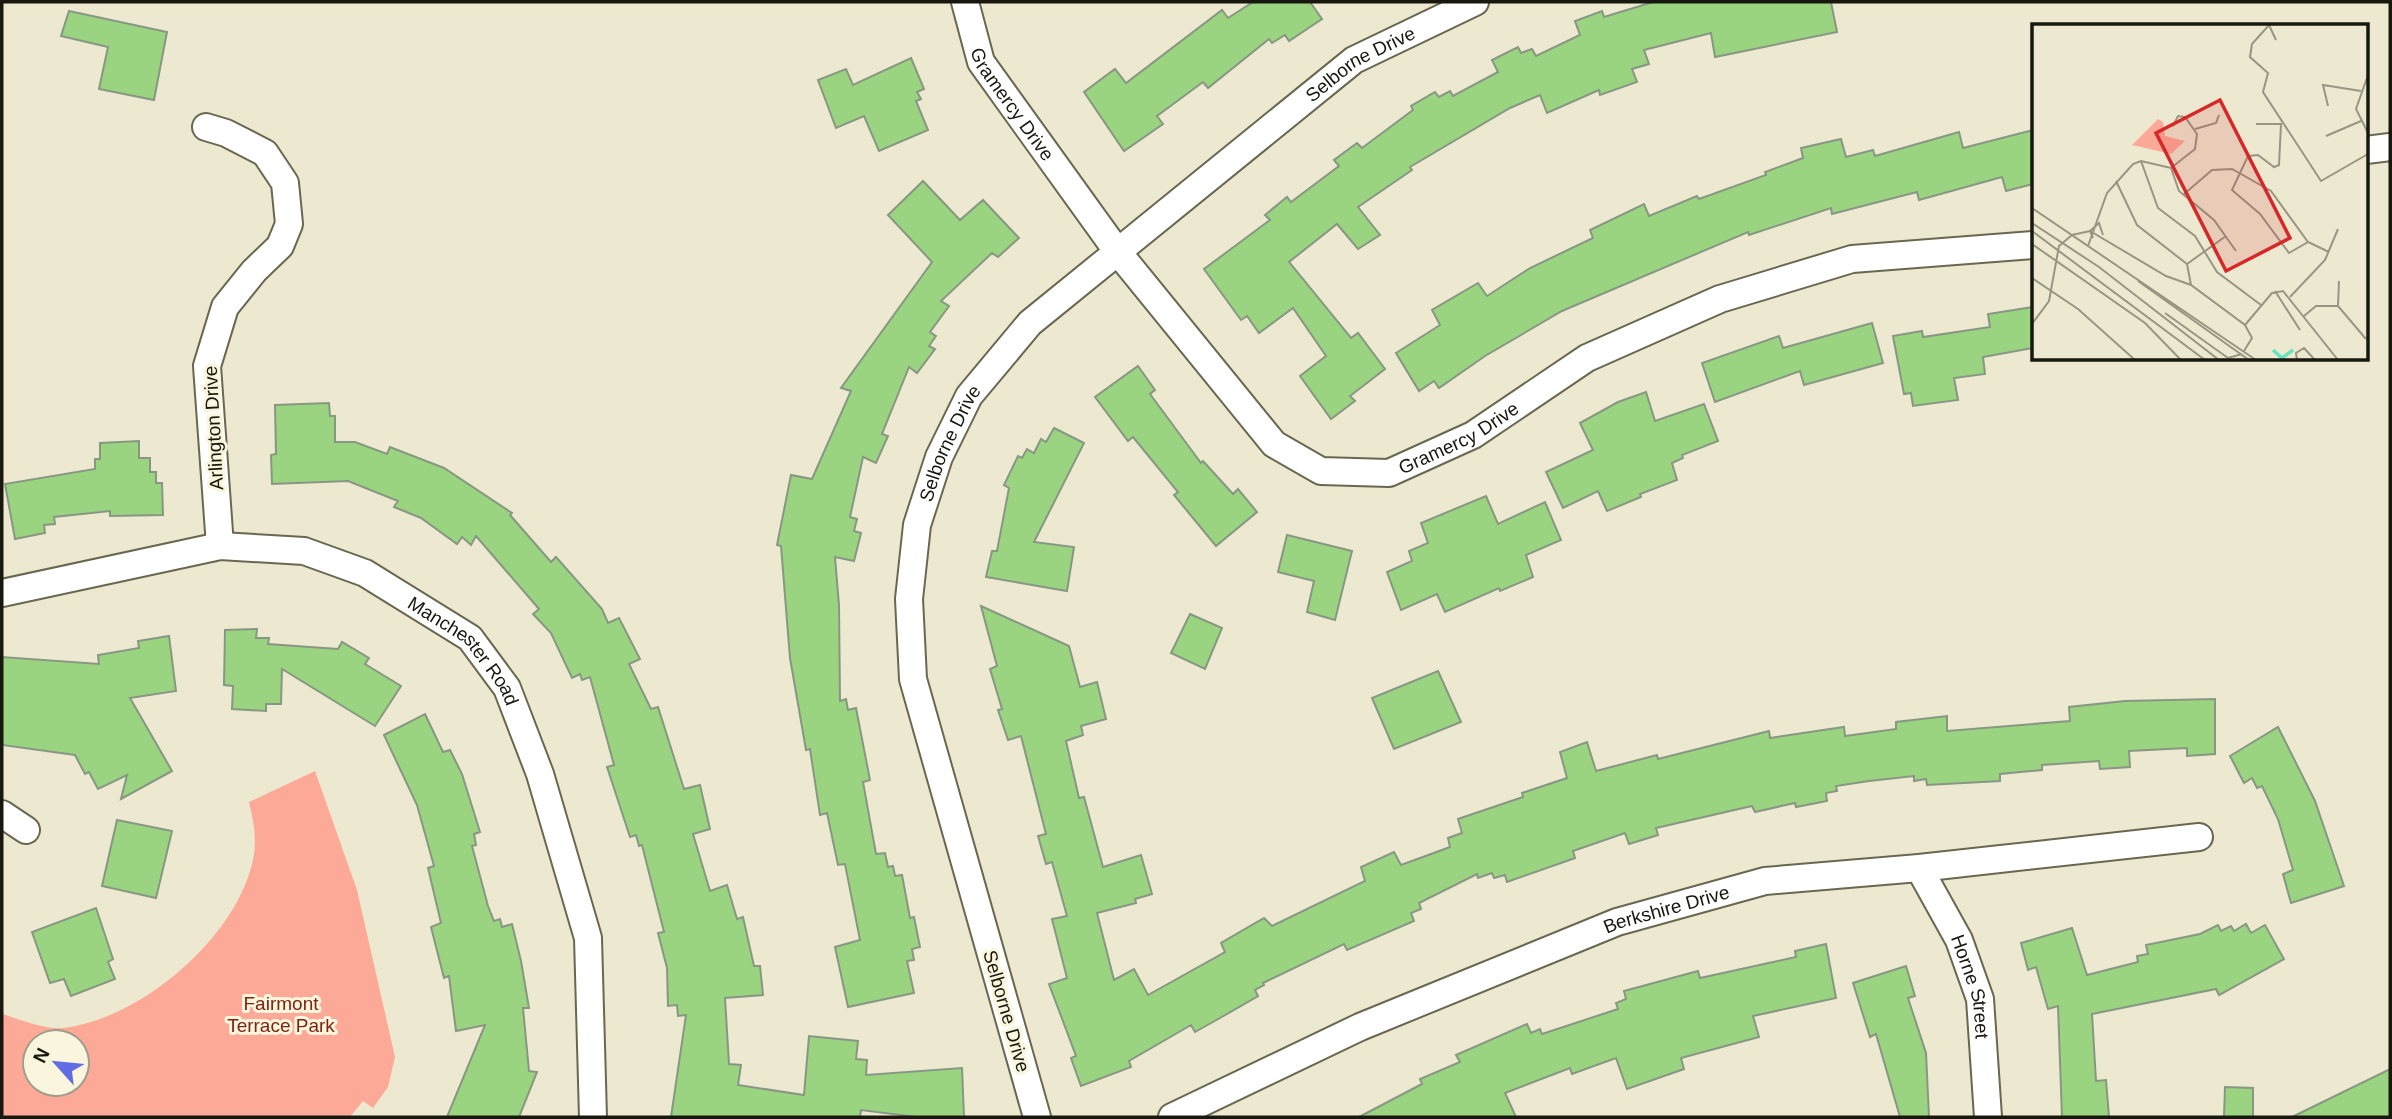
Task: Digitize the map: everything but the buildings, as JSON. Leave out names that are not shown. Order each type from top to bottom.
[{"type":"street","name":"Gramercy Drive","points":[[965,2],[981,62],[1117,251],[1275,444],[1321,471],[1389,473],[1473,435],[1587,358],[1720,299],[1852,260],[2032,245]]},
{"type":"street","name":"Selborne Drive","points":[[1037,1117],[913,679],[909,599],[917,525],[939,457],[969,396],[1030,323],[1354,60],[1475,2]]},
{"type":"street","name":"Arlington Drive","points":[[206,127],[226,133],[265,153],[285,183],[289,225],[279,246],[225,307],[207,366],[220,546]]},
{"type":"street","points":[[2368,150],[2390,148]]},
{"type":"street","name":"Manchester Road","points":[[2,593],[220,546],[304,551],[365,573],[470,638],[507,688],[540,774],[588,937],[593,1117]]},
{"type":"street","points":[[2,814],[26,830]]},
{"type":"street","name":"Berkshire Drive","points":[[1172,1117],[1360,1027],[1617,922],[1765,881],[1919,868],[2199,837]]},
{"type":"street","name":"Horne Street","points":[[1919,868],[1959,940],[1980,999],[1988,1117]]},
{"type":"green space","name":"Fairmont Terrace Park","points":[[315,771],[357,890],[395,1057],[388,1087],[373,1108],[363,1101],[350,1117],[2,1117],[2,1014],[32,1024],[57,1028],[21,1028],[21,1098],[91,1098],[91,1028],[64,1028],[94,1021],[124,1009],[181,970],[206,945],[227,918],[243,889],[253,860],[254,824],[249,802]]}]
